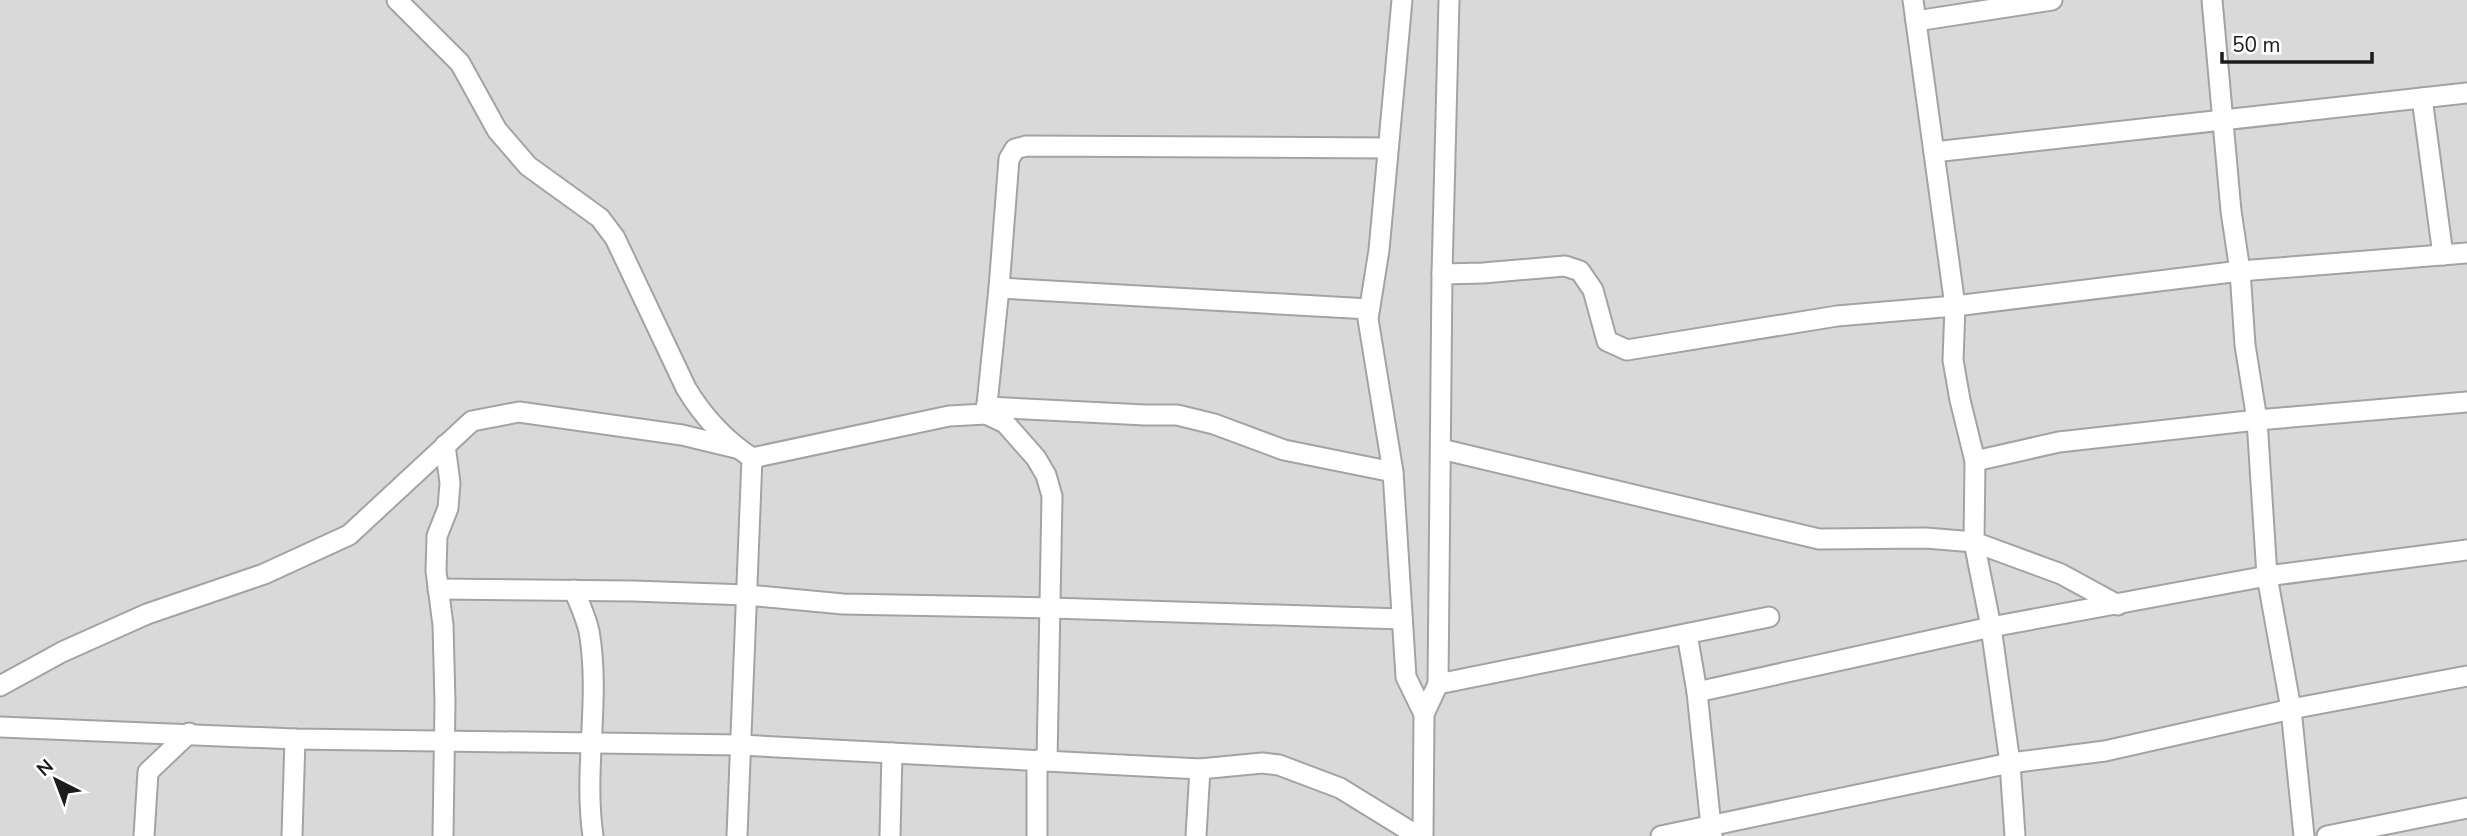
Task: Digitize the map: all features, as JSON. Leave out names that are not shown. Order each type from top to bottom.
[{"type":"street","points":[[397,0],[460,63],[497,130],[528,166],[600,218],[615,238],[681,378],[698,408],[745,453],[747,595],[737,836]]},
{"type":"street","points":[[1402,0],[1378,250],[1368,320],[1393,472],[1406,677],[1424,714]]},
{"type":"street","points":[[0,727],[295,739],[740,745],[1200,769],[1262,763],[1279,765],[1340,788],[1420,836],[1424,714],[1438,684],[1442,274],[1450,0]]},
{"type":"street","points":[[1913,0],[1955,306],[1953,360],[1975,461],[1974,542],[1990,627],[2010,763],[2015,836]]},
{"type":"street","points":[[1916,21],[2052,0]]},
{"type":"street","points":[[2212,0],[2245,345],[2257,419],[2267,576],[2291,709],[2304,836]]},
{"type":"street","points":[[1934,152],[2467,93]]},
{"type":"street","points":[[2422,98],[2443,255]]},
{"type":"street","points":[[986,410],[1009,159],[1015,149],[1026,146],[1388,148]]},
{"type":"street","points":[[1442,274],[1565,266],[1580,271],[1594,290],[1607,341],[1627,350],[1837,316],[1955,306],[2240,271],[2467,253]]},
{"type":"street","points":[[999,288],[1369,309]]},
{"type":"street","points":[[1975,461],[2059,442],[2257,419],[2467,402]]},
{"type":"street","points":[[986,410],[1005,423],[1037,458],[1046,475],[1052,496],[1051,608],[1037,836]]},
{"type":"street","points":[[0,686],[62,652],[147,614],[264,574],[349,535],[472,421],[519,412],[682,435],[745,453],[986,410],[1177,415],[1214,424],[1284,450],[1393,472]]},
{"type":"street","points":[[443,836],[446,741],[437,536],[448,508],[450,483],[445,445]]},
{"type":"street","points":[[1441,449],[1819,538],[1926,538],[1974,542],[2062,574],[2118,605]]},
{"type":"street","points":[[1697,692],[1990,627],[2267,576],[2467,550]]},
{"type":"street","points":[[438,589],[747,595],[843,604],[1402,619]]},
{"type":"street","points":[[574,590],[588,628],[593,664],[589,807],[593,836]]},
{"type":"street","points":[[1438,684],[1769,617]]},
{"type":"street","points":[[1687,634],[1697,692],[1711,832]]},
{"type":"street","points":[[1661,836],[1711,832],[2010,763],[2105,751],[2291,709],[2467,676]]},
{"type":"street","points":[[144,836],[148,772],[189,733]]},
{"type":"street","points":[[292,836],[295,739]]},
{"type":"street","points":[[890,836],[892,753]]},
{"type":"street","points":[[1196,836],[1200,769]]},
{"type":"street","points":[[2327,836],[2467,808]]},
{"type":"shaded area","points":[[0,0],[2467,0],[2467,836],[0,836]]}]
